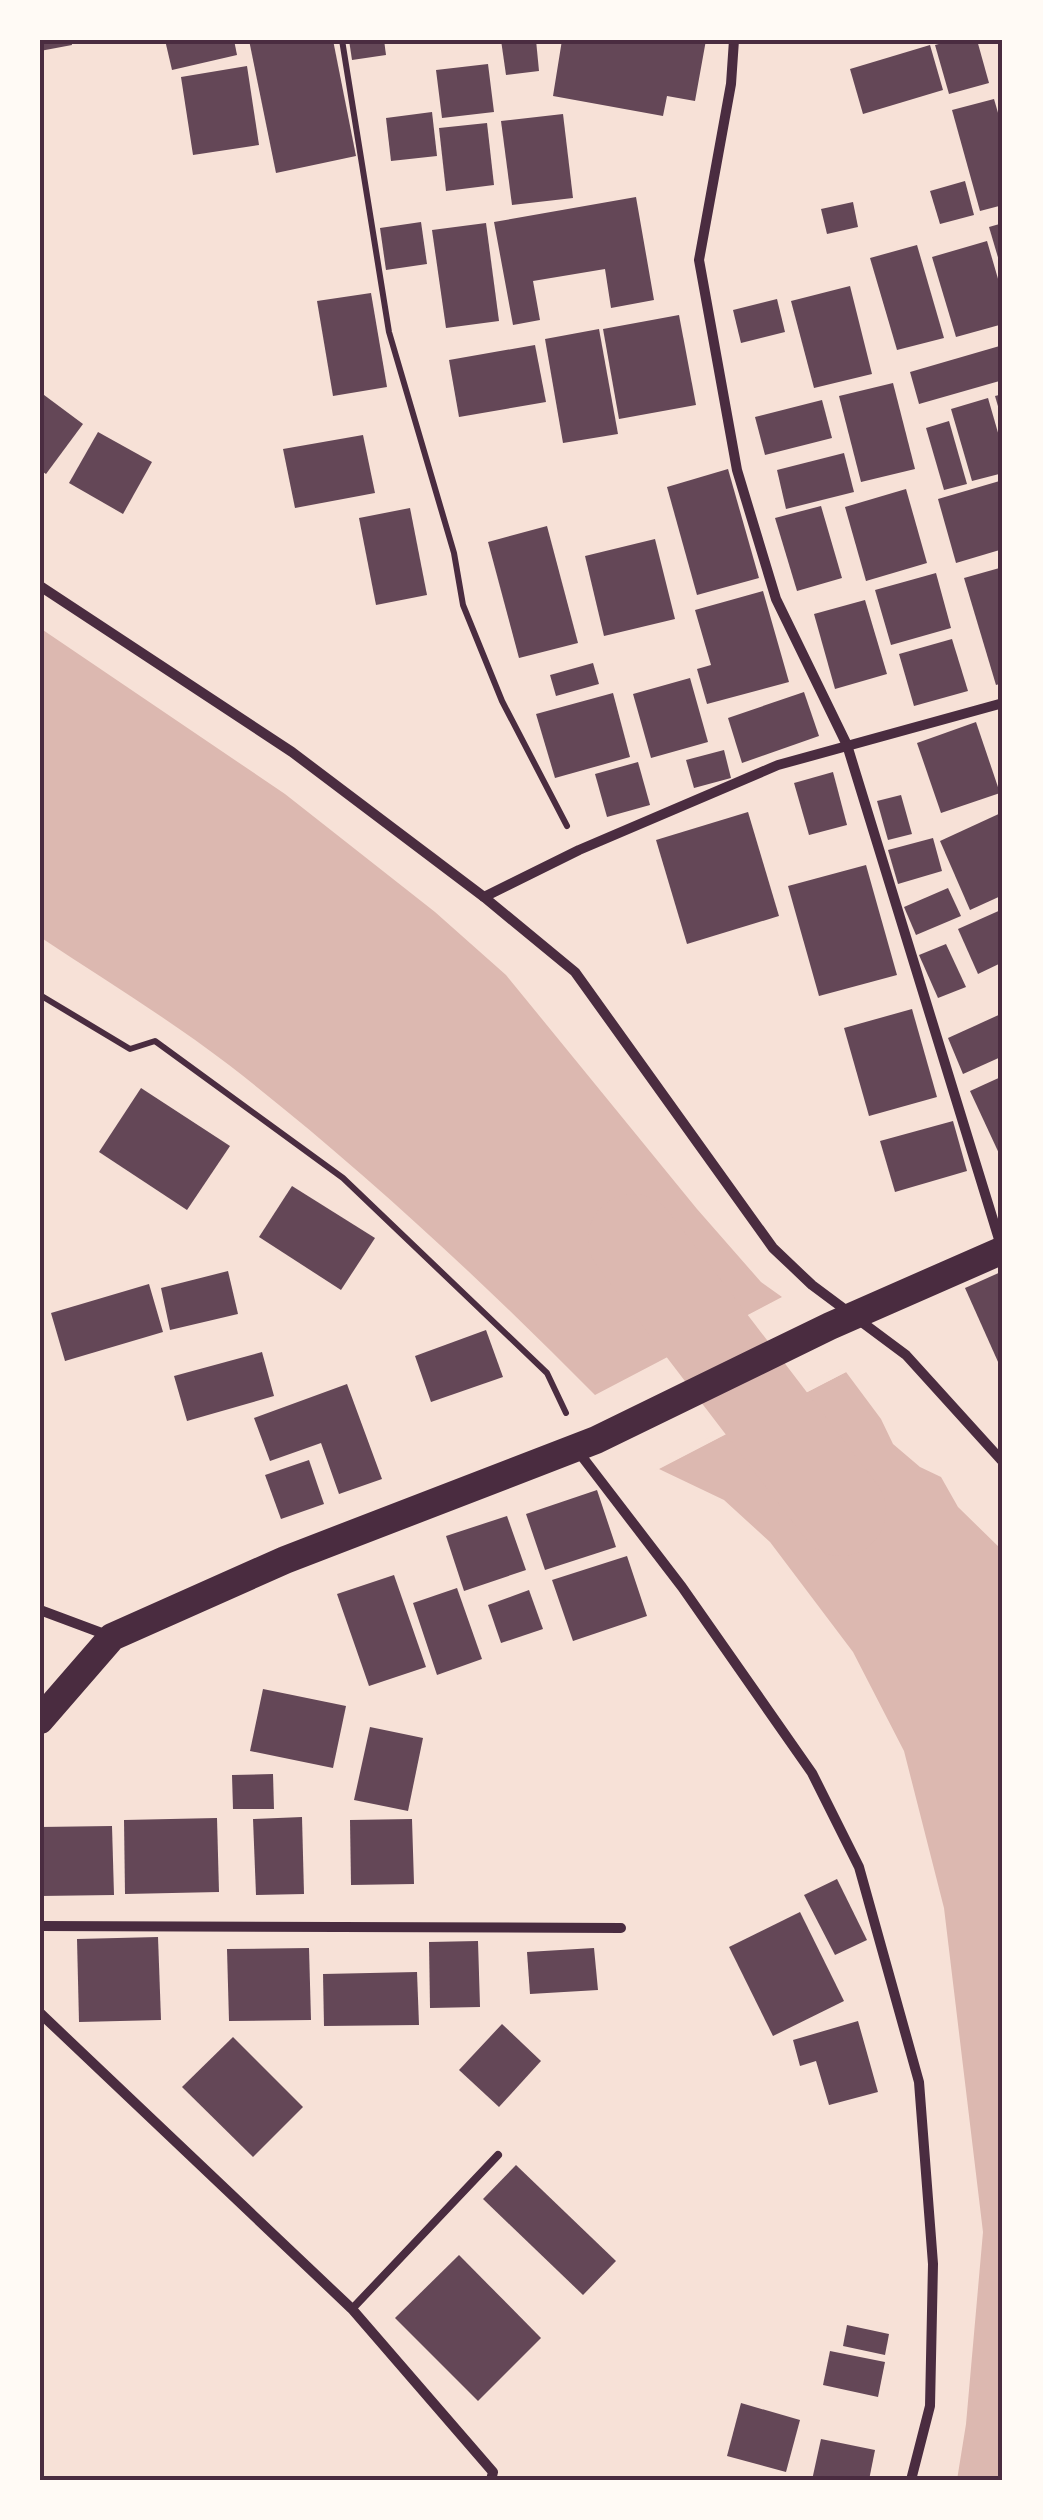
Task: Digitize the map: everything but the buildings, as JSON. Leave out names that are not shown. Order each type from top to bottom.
[{"type":"highway","points":[[40,1720],[112,1637],[285,1560],[586,1444],[841,1321],[1002,1250]]},
{"type":"street","points":[[734,40],[731,84],[699,260],[752,527],[776,600],[847,745],[1002,1250]]},
{"type":"street","points":[[40,586],[292,752],[484,897],[575,972],[773,1248],[841,1321],[906,1355],[1003,1462]]},
{"type":"street","points":[[484,897],[579,850],[778,766],[1003,703]]},
{"type":"street","points":[[586,1444],[812,1773],[859,1867],[920,2082],[932,2264],[930,2406],[911,2480]]},
{"type":"street","points":[[40,1610],[112,1637]]},
{"type":"street","points":[[40,1926],[622,1928]]},
{"type":"street","points":[[40,2014],[352,2309],[493,2472],[491,2480]]},
{"type":"lane","points":[[352,2309],[498,2155]]},
{"type":"path","points":[[342,40],[388,332],[454,553],[462,605],[502,701],[579,850]]},
{"type":"path","points":[[40,995],[130,1049],[155,1040],[343,1178],[547,1373],[586,1444]]},
{"type":"shaded area","points":[[40,628],[285,794],[435,912],[506,975],[697,1209],[761,1282],[782,1297],[595,1395],[417,1224],[277,1103],[183,1032],[40,937]]},
{"type":"shaded area","points":[[846,1372],[881,1419],[893,1444],[920,1467],[941,1477],[958,1507],[1003,1551],[1003,2480],[957,2480],[966,2424],[983,2232],[944,1908],[904,1751],[853,1652],[770,1542],[724,1500],[659,1469]]},
{"type":"pier","points":[[787,1295],[784,1301],[598,1400],[591,1398]]},
{"type":"pier","points":[[843,1368],[850,1370],[654,1471],[656,1465]]},
{"type":"waterway","points":[[633,1239],[841,1511]]}]
